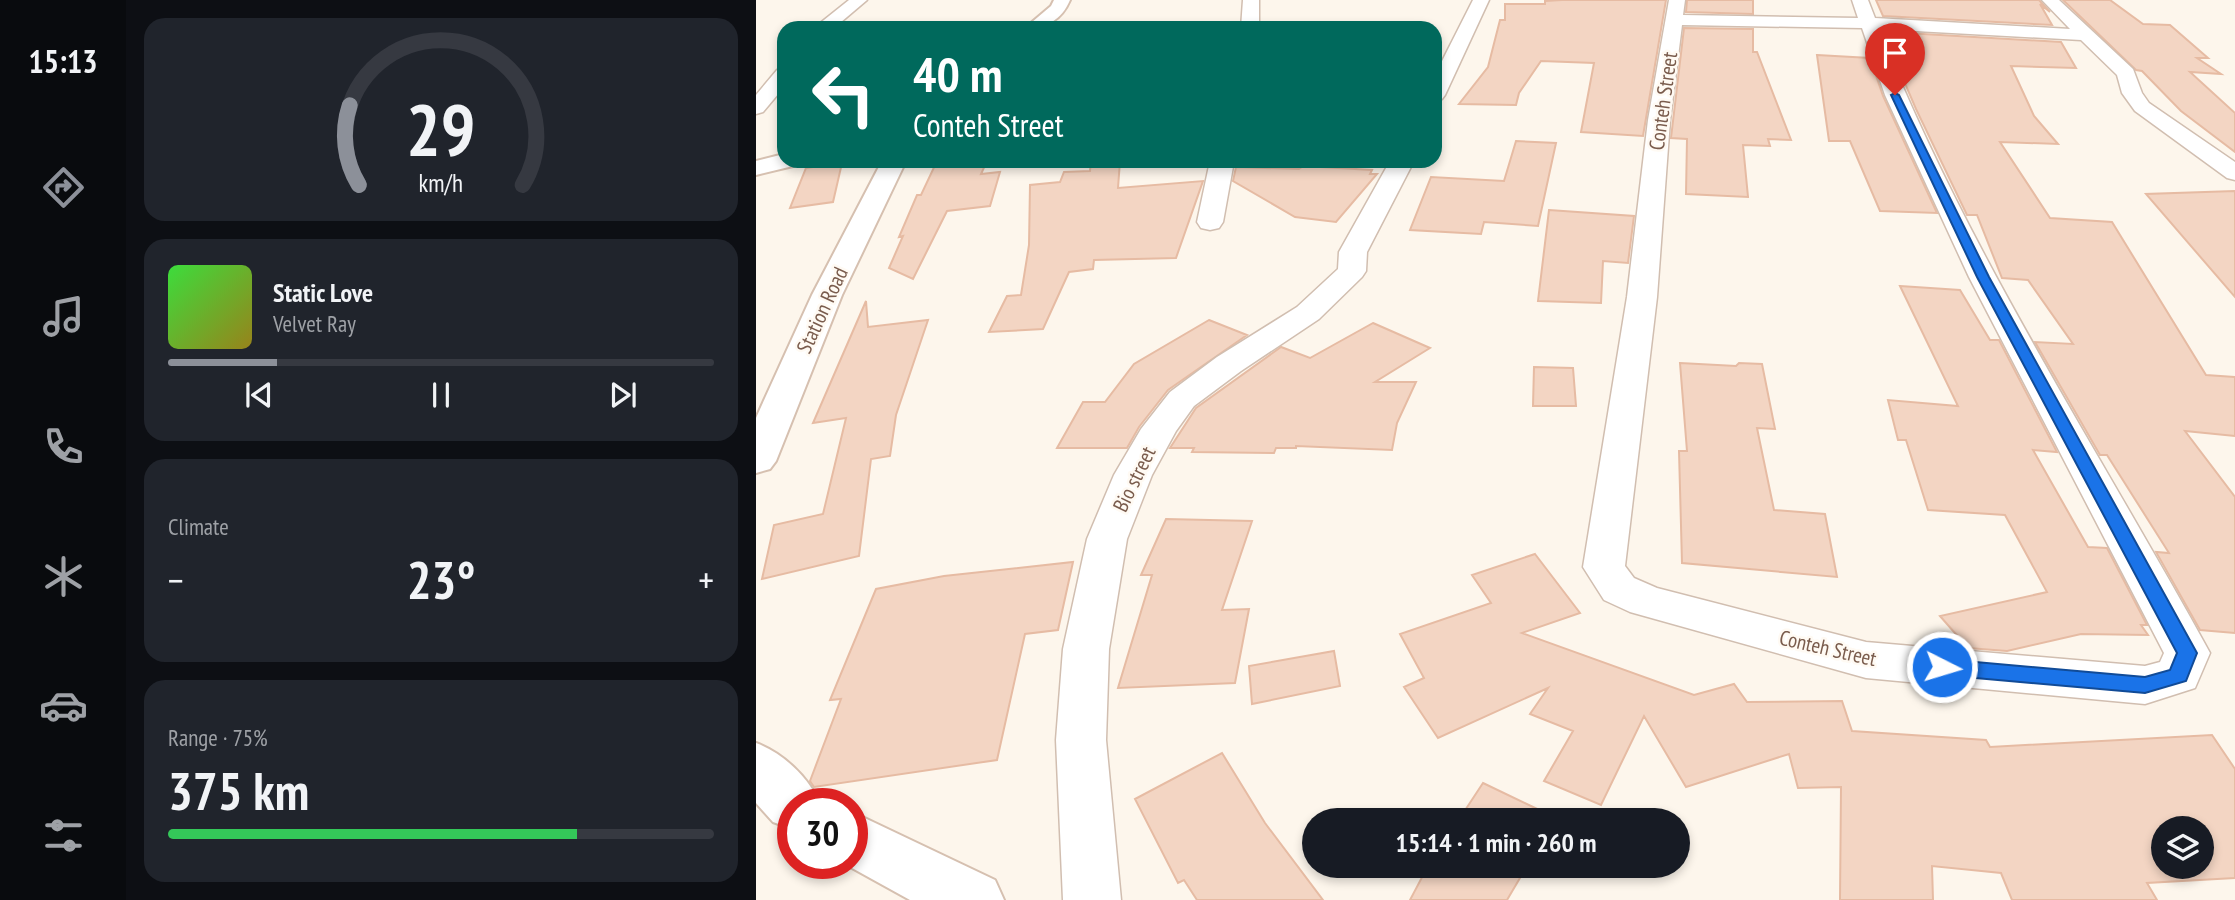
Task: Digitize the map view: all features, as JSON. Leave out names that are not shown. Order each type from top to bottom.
[{"type":"main road","points":[[1043,21],[1058,9],[1062,0]]},
{"type":"main road","points":[[756,168],[777,163]]},
{"type":"main road","name":"Station Road","points":[[756,461],[827,295],[890,168]]},
{"type":"main road","points":[[756,766],[777,788]]},
{"type":"main road","points":[[868,847],[939,885],[974,900]]},
{"type":"street","points":[[832,21],[859,0]]},
{"type":"street","points":[[1250,21],[1251,0]]},
{"type":"street","points":[[1442,81],[1481,0]]},
{"type":"street","points":[[2050,0],[2126,73],[2132,93],[2142,107],[2235,173]]},
{"type":"street","points":[[1676,10],[1864,12],[2088,35]]},
{"type":"street","name":"Conteh Street","points":[[1676,10],[1659,120],[1642,297],[1604,566],[1619,589],[1645,601],[1866,660],[2145,685],[2179,675],[2187,653],[1983,277],[1895,95],[1864,12]]},
{"type":"street","points":[[756,108],[777,82]]},
{"type":"street","points":[[1210,222],[1221,168]]},
{"type":"street","name":"Bio street","points":[[1092,900],[1081,740],[1086,649],[1107,538],[1133,475],[1159,429],[1182,399],[1228,364],[1308,313],[1352,271],[1353,252],[1398,168]]},
{"type":"building","points":[[1666,0],[1643,136],[1581,132],[1594,63],[1541,61],[1519,93],[1516,105],[1459,104],[1488,67],[1500,20],[1505,20],[1505,4],[1545,4],[1545,1]]},
{"type":"building","points":[[1687,0],[1753,0],[1753,14],[1686,12]]},
{"type":"building","points":[[1876,0],[2039,0],[2050,12],[2040,4],[2052,25],[1883,16]]},
{"type":"building","points":[[2063,0],[2110,0],[2143,24],[2170,25],[2208,58],[2197,58],[2221,74],[2190,72],[2235,113],[2235,152],[2181,111],[2142,71],[2136,70]]},
{"type":"building","points":[[1684,28],[1753,29],[1753,52],[1757,52],[1791,140],[1768,139],[1770,146],[1743,145],[1748,197],[1686,194],[1687,139],[1671,138]]},
{"type":"building","points":[[1889,32],[2061,42],[2076,68],[2011,66],[2034,116],[2058,144],[2000,142],[2050,218],[2112,222],[2206,375],[2235,377],[2235,436],[2185,431],[2235,497],[2235,633],[2200,630],[2156,552],[2169,553],[2107,455],[2100,455],[2035,342],[2073,344],[2028,280],[2002,278],[1977,215],[1967,215],[1916,109],[1895,60],[1901,60]]},
{"type":"building","points":[[1817,55],[1870,58],[1883,96],[1937,213],[1880,211],[1850,141],[1829,141]]},
{"type":"building","points":[[1516,141],[1556,143],[1538,226],[1484,222],[1481,234],[1410,230],[1431,177],[1504,181]]},
{"type":"building","points":[[806,168],[841,168],[833,202],[790,208]]},
{"type":"building","points":[[934,168],[984,168],[981,174],[1000,172],[990,206],[947,211],[913,279],[889,268],[917,195],[921,195]]},
{"type":"building","points":[[1090,168],[1119,168],[1118,188],[1203,181],[1176,258],[1094,260],[1093,269],[1069,272],[1043,329],[989,332],[1007,296],[1021,295],[1029,245],[1030,185],[1060,182],[1064,172],[1090,171]]},
{"type":"building","points":[[1236,168],[1372,170],[1370,174],[1377,174],[1336,222],[1295,217],[1233,181]]},
{"type":"building","points":[[2235,191],[2235,297],[2146,194]]},
{"type":"building","points":[[1549,210],[1634,216],[1628,263],[1603,261],[1601,303],[1538,301]]},
{"type":"building","points":[[1900,286],[1960,290],[1990,340],[1999,340],[2057,452],[2033,450],[2088,547],[2107,548],[2147,625],[2141,625],[2148,635],[2081,634],[2007,651],[1968,648],[1940,616],[2047,592],[2005,515],[1928,510],[1906,440],[1898,440],[1888,400],[1958,406]]},
{"type":"building","points":[[866,301],[868,327],[928,320],[896,415],[890,456],[871,459],[859,556],[762,579],[774,525],[823,514],[846,418],[813,423]]},
{"type":"building","points":[[1209,320],[1247,335],[1168,390],[1139,427],[1127,448],[1057,448],[1083,402],[1105,402],[1134,364]]},
{"type":"building","points":[[1373,323],[1430,348],[1375,382],[1416,382],[1397,423],[1392,450],[1296,446],[1276,448],[1274,453],[1192,452],[1194,448],[1170,448],[1196,408],[1281,347],[1310,358]]},
{"type":"building","points":[[1680,363],[1736,366],[1739,363],[1762,364],[1775,429],[1757,428],[1774,510],[1825,514],[1837,577],[1682,563],[1679,451],[1687,451]]},
{"type":"building","points":[[1534,367],[1573,368],[1576,406],[1533,406]]},
{"type":"building","points":[[1166,519],[1252,521],[1222,610],[1249,609],[1235,683],[1118,688],[1152,575],[1141,575]]},
{"type":"building","points":[[1535,554],[1580,613],[1522,633],[1694,695],[1734,684],[1747,702],[1842,701],[1852,731],[1986,740],[1990,747],[2212,735],[2235,769],[2235,878],[2147,883],[2157,900],[2012,900],[2001,873],[1932,866],[1933,900],[1840,900],[1841,787],[1798,788],[1789,754],[1686,787],[1644,716],[1601,805],[1544,781],[1573,731],[1530,714],[1548,688],[1438,738],[1404,687],[1424,678],[1400,634],[1491,603],[1472,575]]},
{"type":"building","points":[[1073,562],[1058,630],[1025,634],[997,760],[814,787],[810,781],[841,699],[830,700],[876,589],[944,576]]},
{"type":"building","points":[[1334,651],[1340,686],[1252,704],[1249,666]]},
{"type":"building","points":[[1222,753],[1265,823],[1302,872],[1302,878],[1306,878],[1323,900],[1197,900],[1184,880],[1178,883],[1135,799]]},
{"type":"building","points":[[1483,783],[1535,808],[1467,808]]},
{"type":"building","points":[[1422,878],[1520,878],[1507,900],[1410,900]]},
{"type":"route","points":[[1895,95],[1983,277],[2187,653],[2179,675],[2145,685],[1942,667]]}]
